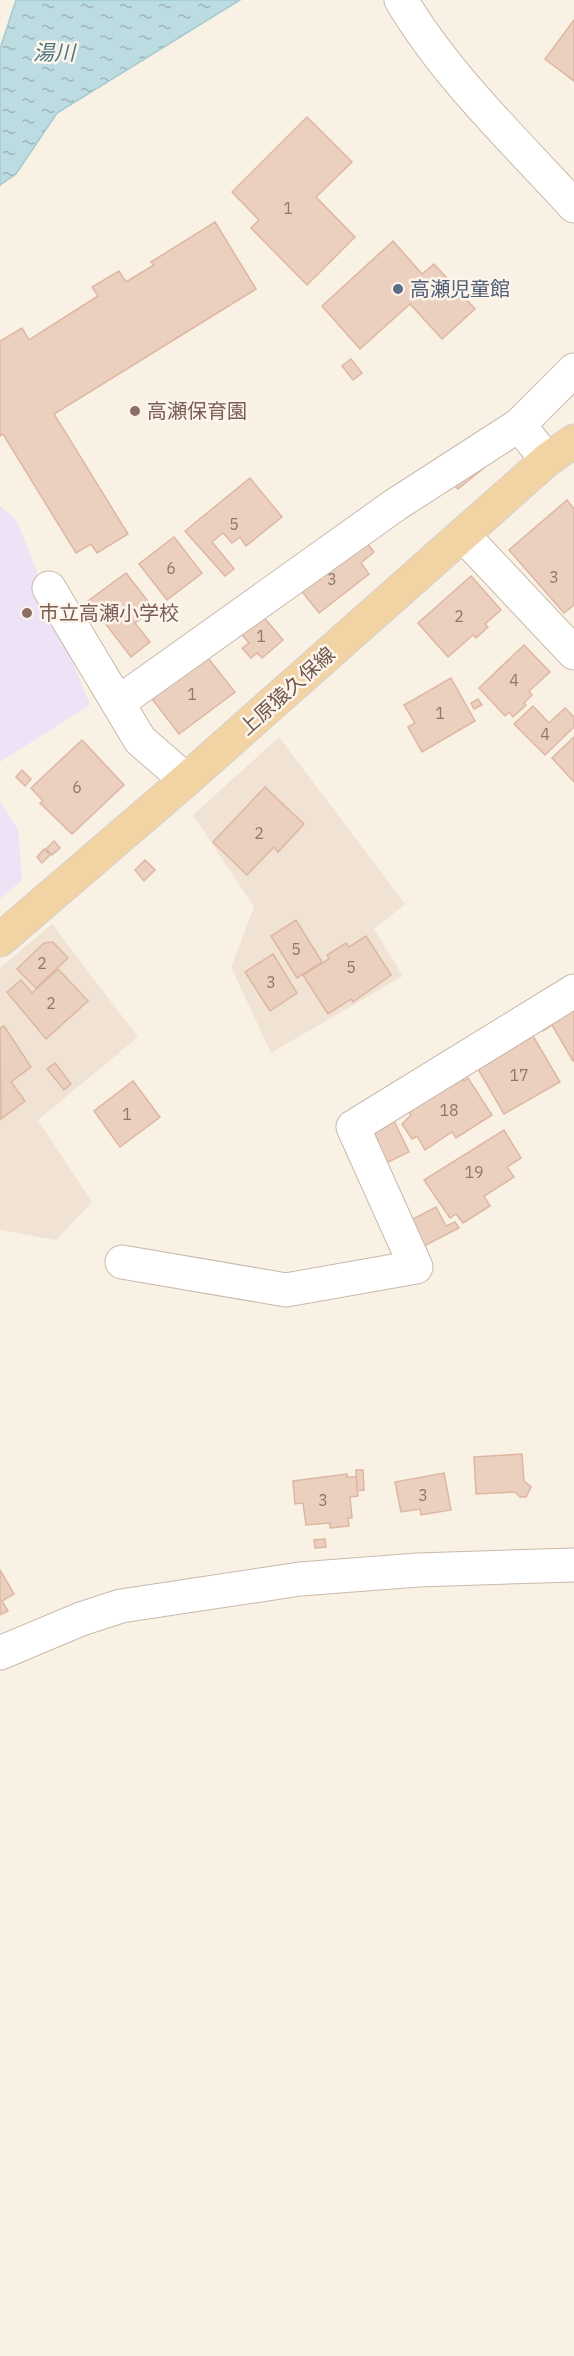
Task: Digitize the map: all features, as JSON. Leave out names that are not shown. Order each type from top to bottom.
[{"type":"main road","name":"上原猿久保線","points":[[0,940],[186,780],[547,460],[574,441]]},
{"type":"street","points":[[401,0],[421,33],[454,75],[574,206]]},
{"type":"street","points":[[119,702],[395,505],[519,425],[574,370]]},
{"type":"street","points":[[519,425],[547,460]]},
{"type":"street","points":[[463,535],[574,653]]},
{"type":"street","points":[[49,588],[140,740],[186,780]]},
{"type":"street","points":[[122,1262],[286,1290],[416,1268],[353,1127],[574,991]]},
{"type":"street","points":[[0,1653],[121,1606],[300,1579],[418,1570],[574,1565]]},
{"type":"shaded area","name":"市立高瀬小学校","points":[[0,506],[17,521],[90,705],[0,762]]},
{"type":"shaded area","points":[[279,737],[405,904],[374,929],[403,976],[271,1053],[231,967],[254,907],[193,815]]},
{"type":"shaded area","points":[[0,801],[18,830],[22,880],[0,899]]},
{"type":"shaded area","points":[[52,924],[138,1037],[38,1120],[92,1202],[56,1240],[0,1230],[0,968]]},
{"type":"water","name":"湯川","points":[[16,0],[240,0],[57,113],[16,174],[0,185],[0,49]]},
{"type":"building","points":[[574,20],[574,81],[545,59]]},
{"type":"building","points":[[307,117],[352,162],[316,197],[355,237],[307,285],[251,228],[259,220],[232,192]]},
{"type":"building","points":[[215,222],[256,289],[54,414],[128,534],[97,553],[91,544],[76,553],[3,434],[0,436],[0,341],[22,328],[29,340],[98,296],[92,287],[119,271],[126,282],[154,265],[151,262]]},
{"type":"building","name":"高瀬児童館","points":[[393,241],[422,274],[434,264],[475,309],[442,339],[410,304],[360,349],[322,306]]},
{"type":"building","points":[[351,359],[362,373],[353,380],[342,366]]},
{"type":"building","points":[[478,460],[485,467],[458,489],[449,480]]},
{"type":"building","points":[[250,478],[282,517],[246,546],[240,537],[232,543],[223,533],[212,542],[234,569],[225,576],[185,531]]},
{"type":"building","points":[[567,500],[574,509],[574,605],[564,613],[509,550]]},
{"type":"building","points":[[174,537],[202,573],[167,600],[139,564]]},
{"type":"building","points":[[362,537],[374,552],[361,563],[369,574],[319,613],[296,584]]},
{"type":"building","points":[[126,573],[154,609],[135,623],[150,642],[131,657],[88,601]]},
{"type":"building","points":[[471,576],[501,610],[485,624],[488,627],[476,638],[473,635],[448,657],[418,623]]},
{"type":"building","points":[[261,614],[283,640],[262,658],[257,653],[251,658],[242,648],[249,643],[240,632]]},
{"type":"building","points":[[524,645],[550,672],[529,691],[532,695],[524,703],[526,705],[513,717],[509,712],[505,716],[479,688]]},
{"type":"building","points":[[204,653],[235,692],[179,734],[149,695]]},
{"type":"building","points":[[451,678],[475,721],[422,752],[408,727],[415,723],[404,705]]},
{"type":"building","points":[[478,699],[482,705],[474,709],[471,703]]},
{"type":"building","points":[[533,706],[549,723],[565,708],[574,717],[574,727],[545,755],[514,724]]},
{"type":"building","points":[[574,737],[574,782],[552,758]]},
{"type":"building","points":[[82,740],[124,785],[72,834],[40,803],[43,801],[31,788]]},
{"type":"building","points":[[22,770],[31,779],[25,786],[16,777]]},
{"type":"building","points":[[265,787],[304,824],[278,852],[274,847],[247,875],[213,842]]},
{"type":"building","points":[[54,841],[60,848],[52,855],[46,849]]},
{"type":"building","points":[[44,849],[50,855],[42,863],[37,857]]},
{"type":"building","points":[[145,860],[155,870],[144,881],[135,870]]},
{"type":"building","points":[[296,920],[322,962],[297,978],[271,936]]},
{"type":"building","points":[[366,936],[391,975],[353,1002],[351,999],[328,1014],[303,975],[329,959],[327,955],[346,943],[349,947]]},
{"type":"building","points":[[53,942],[68,958],[36,988],[17,969],[44,943]]},
{"type":"building","points":[[273,954],[297,993],[270,1011],[245,972]]},
{"type":"building","points":[[58,969],[88,1001],[46,1039],[7,992],[21,980],[32,993]]},
{"type":"building","points":[[574,1000],[573,1061],[552,1025],[543,1031],[538,1022]]},
{"type":"building","points":[[4,1026],[31,1067],[11,1082],[25,1101],[1,1119],[0,1028]]},
{"type":"building","points":[[533,1036],[560,1082],[504,1114],[478,1069]]},
{"type":"building","points":[[55,1063],[71,1084],[64,1090],[47,1069]]},
{"type":"building","points":[[457,1071],[464,1081],[468,1078],[492,1115],[456,1138],[452,1132],[425,1150],[417,1136],[412,1139],[402,1124],[411,1115],[405,1106]]},
{"type":"building","points":[[133,1081],[160,1117],[120,1147],[94,1111]]},
{"type":"building","points":[[394,1121],[409,1152],[386,1163],[371,1132]]},
{"type":"building","points":[[504,1130],[521,1158],[507,1167],[514,1177],[484,1196],[490,1206],[463,1223],[456,1214],[450,1218],[424,1180]]},
{"type":"building","points":[[436,1207],[446,1226],[455,1222],[459,1228],[424,1246],[411,1220]]},
{"type":"building","points":[[522,1454],[524,1481],[531,1487],[526,1497],[520,1497],[515,1492],[476,1494],[474,1457]]},
{"type":"building","points":[[356,1470],[363,1470],[364,1490],[357,1491]]},
{"type":"building","points":[[444,1473],[451,1510],[421,1515],[420,1509],[401,1512],[395,1482]]},
{"type":"building","points":[[347,1474],[347,1477],[356,1477],[358,1496],[350,1497],[352,1518],[348,1518],[349,1526],[330,1528],[330,1523],[306,1525],[303,1503],[295,1504],[293,1481]]},
{"type":"building","points":[[325,1539],[326,1547],[315,1548],[314,1540]]},
{"type":"building","points":[[0,1570],[14,1594],[2,1601],[8,1611],[0,1615]]},
{"type":"place","name":"高瀬児童館","points":[[398,289]]},
{"type":"place","name":"高瀬保育園","points":[[135,411]]},
{"type":"place","name":"市立高瀬小学校","points":[[27,613]]}]
